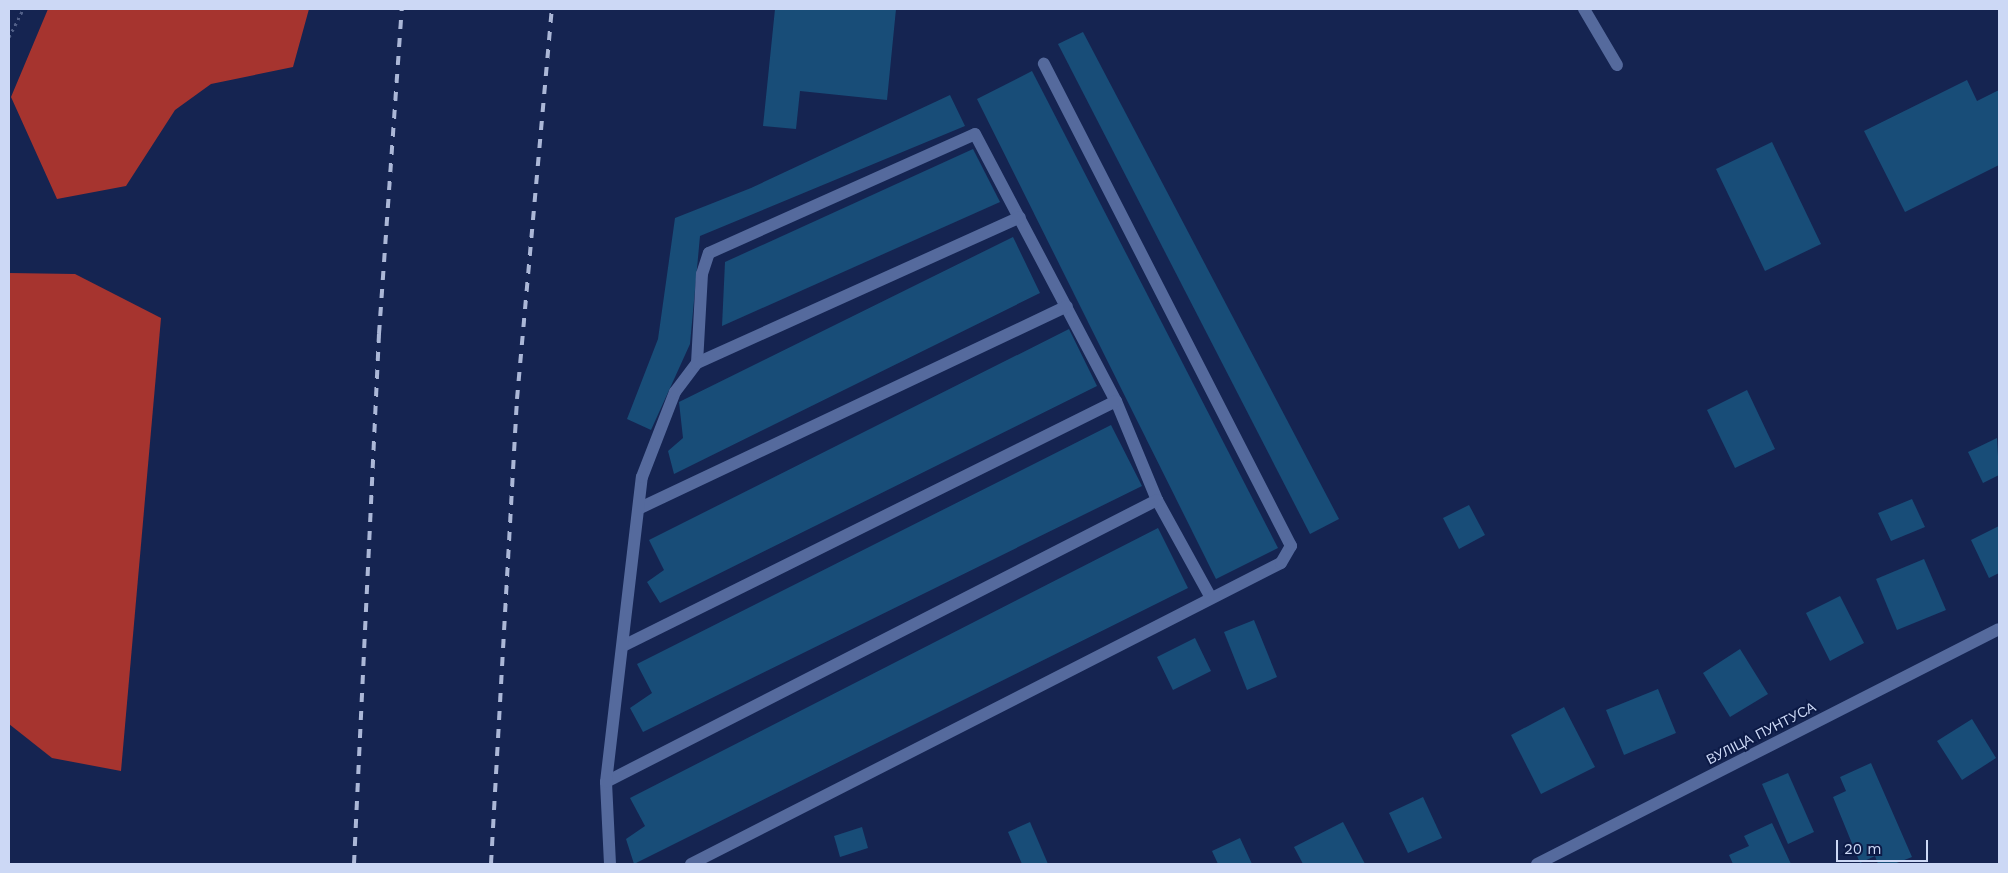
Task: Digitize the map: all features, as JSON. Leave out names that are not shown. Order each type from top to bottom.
[{"type":"street","points":[[1584,9],[1617,65]]},
{"type":"street","points":[[691,864],[1210,596],[1281,563],[1291,546],[1044,64]]},
{"type":"street","points":[[697,363],[702,274],[709,253],[728,242],[975,134],[1116,401],[1157,500],[1210,596]]},
{"type":"street","points":[[610,864],[606,782],[625,645],[640,508],[650,449],[674,392],[697,363],[1020,217]]},
{"type":"street","points":[[640,508],[1067,306]]},
{"type":"street","points":[[625,645],[1116,401]]},
{"type":"street","points":[[606,782],[1157,500]]},
{"type":"street","name":"ВУЛІЦА ПУНТУСА","points":[[1537,864],[1999,629]]},
{"type":"path","points":[[9,37],[23,9]]},
{"type":"shaded area","points":[[48,9],[309,9],[293,67],[211,84],[175,110],[126,186],[57,199],[11,97]]},
{"type":"shaded area","points":[[9,273],[75,274],[161,318],[121,771],[52,758],[9,724]]},
{"type":"building","points":[[775,9],[896,9],[887,100],[800,91],[796,129],[763,126]]},
{"type":"building","points":[[1083,32],[1339,519],[1310,534],[1058,44]]},
{"type":"building","points":[[1032,71],[1278,548],[1216,579],[977,99]]},
{"type":"building","points":[[1967,80],[1977,101],[1999,90],[1999,165],[1905,212],[1864,131]]},
{"type":"building","points":[[950,95],[965,126],[700,236],[690,344],[651,430],[627,419],[658,339],[675,218],[751,188]]},
{"type":"building","points":[[1772,142],[1821,244],[1765,271],[1716,169]]},
{"type":"building","points":[[973,149],[1000,202],[722,326],[725,262]]},
{"type":"building","points":[[1013,237],[1040,293],[674,474],[668,451],[683,438],[679,402]]},
{"type":"building","points":[[1069,329],[1097,386],[660,603],[647,582],[664,570],[649,540]]},
{"type":"building","points":[[1747,390],[1775,449],[1735,468],[1707,410]]},
{"type":"building","points":[[1111,425],[1142,486],[643,732],[630,708],[652,693],[637,664]]},
{"type":"building","points":[[1997,438],[1999,475],[1983,483],[1968,452]]},
{"type":"building","points":[[1912,499],[1925,527],[1891,541],[1878,513]]},
{"type":"building","points":[[1469,505],[1485,535],[1459,549],[1443,518]]},
{"type":"building","points":[[1999,526],[1999,573],[1989,578],[1971,540]]},
{"type":"building","points":[[1158,528],[1188,588],[634,864],[626,839],[645,826],[630,798]]},
{"type":"building","points":[[1924,559],[1946,610],[1897,630],[1876,579]]},
{"type":"building","points":[[1840,596],[1864,643],[1830,661],[1806,613]]},
{"type":"building","points":[[1254,620],[1277,677],[1247,690],[1224,632]]},
{"type":"building","points":[[1195,638],[1211,671],[1173,690],[1157,657]]},
{"type":"building","points":[[1740,649],[1768,694],[1730,717],[1703,673]]},
{"type":"building","points":[[1658,689],[1676,733],[1624,755],[1606,710]]},
{"type":"building","points":[[1564,707],[1595,767],[1541,794],[1511,735]]},
{"type":"building","points":[[1972,719],[1996,758],[1962,780],[1937,741]]},
{"type":"building","points":[[1871,763],[1912,857],[1894,864],[1878,864],[1875,856],[1860,863],[1833,797],[1846,791],[1840,777]]},
{"type":"building","points":[[1788,773],[1814,832],[1788,844],[1762,784]]},
{"type":"building","points":[[1423,797],[1442,838],[1408,853],[1389,813]]},
{"type":"building","points":[[1030,822],[1048,864],[1022,864],[1008,832]]},
{"type":"building","points":[[1343,822],[1365,864],[1303,864],[1294,847]]},
{"type":"building","points":[[1772,823],[1791,864],[1733,864],[1729,855],[1749,846],[1744,836]]},
{"type":"building","points":[[862,827],[868,848],[840,857],[834,836]]},
{"type":"building","points":[[1240,838],[1252,864],[1218,864],[1212,851]]},
{"type":"railway","points":[[354,864],[379,334],[402,9]]},
{"type":"railway","points":[[491,864],[517,399],[552,9]]}]
